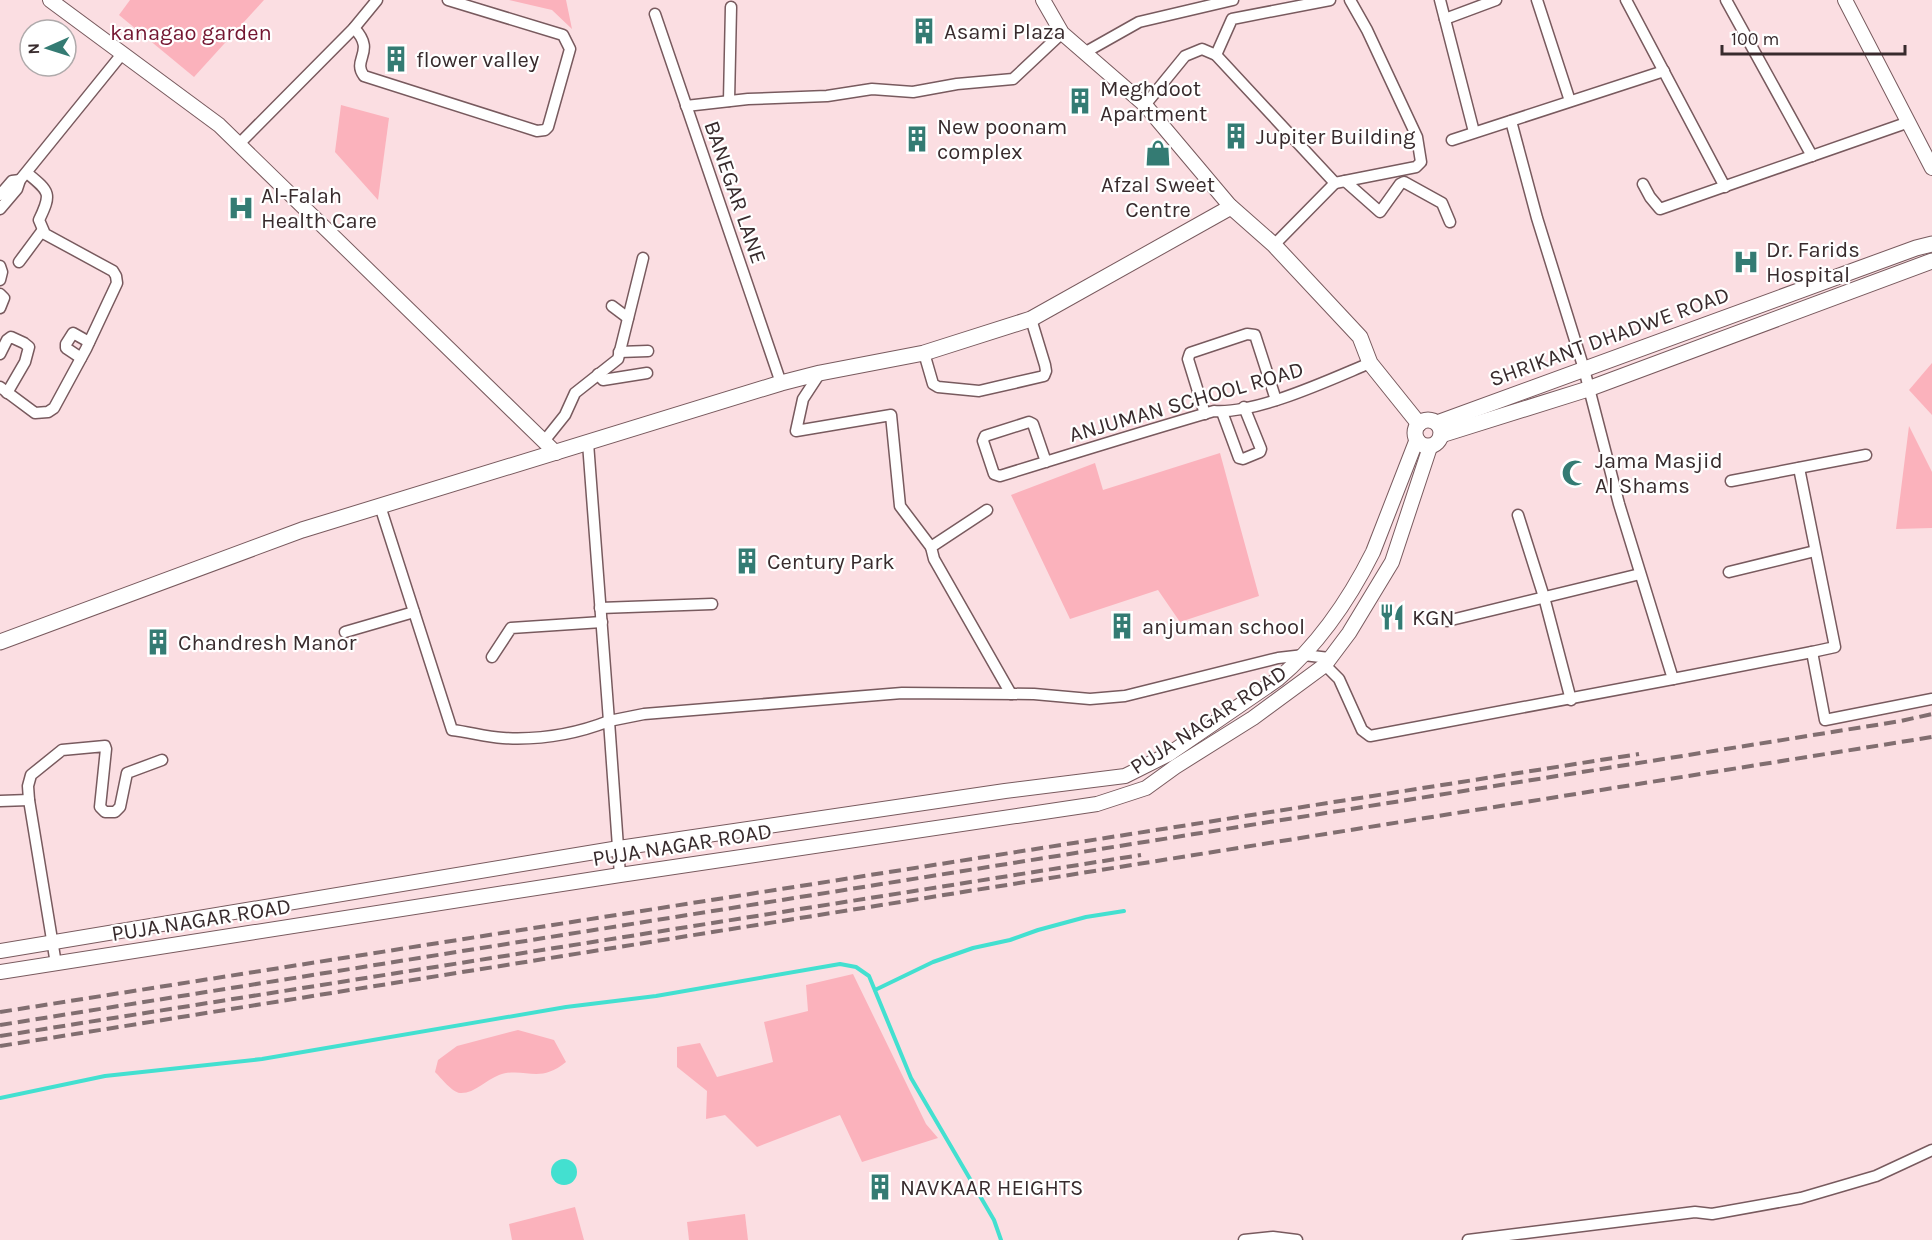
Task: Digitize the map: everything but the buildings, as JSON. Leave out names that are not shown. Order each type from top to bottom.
[{"type":"main road","points":[[0,642],[302,530],[781,383],[924,353],[1031,319],[1231,207],[1274,245],[1360,337],[1370,363],[1418,432],[1422,445],[1431,447],[1438,443],[1439,429],[1426,420],[1418,432]]},
{"type":"main road","name":"SHRIKANT DHADWE ROAD","points":[[1439,429],[1584,369],[1932,244]]},
{"type":"main road","name":"SHRIKANT DHADWE ROAD","points":[[1439,429],[1588,389],[1932,261]]},
{"type":"street","points":[[50,0],[219,125],[556,453]]},
{"type":"street","points":[[239,144],[354,28],[377,0]]},
{"type":"street","points":[[354,28],[364,40],[365,46],[360,66],[364,76],[537,131],[545,130],[548,127],[570,49],[567,39],[563,35],[448,0]]},
{"type":"street","points":[[1043,0],[1062,33],[1145,105],[1231,207]]},
{"type":"street","points":[[1084,53],[1139,22],[1209,3],[1233,0]]},
{"type":"street","points":[[1216,55],[1232,19],[1330,0]]},
{"type":"street","points":[[1274,245],[1340,182],[1416,167],[1421,162],[1417,137],[1367,30],[1350,0]]},
{"type":"street","points":[[1440,0],[1474,132]]},
{"type":"street","points":[[1445,19],[1496,0]]},
{"type":"street","points":[[1537,0],[1570,101]]},
{"type":"street","points":[[1626,0],[1725,187]]},
{"type":"street","points":[[1726,0],[1812,156]]},
{"type":"street","points":[[1845,0],[1932,168]]},
{"type":"street","points":[[729,101],[731,7]]},
{"type":"street","name":"BANEGAR LANE","points":[[655,14],[781,383]]},
{"type":"street","points":[[686,106],[729,101],[827,96],[872,89],[913,92],[957,84],[1013,79],[1062,33]]},
{"type":"street","points":[[1145,105],[1185,56],[1202,49],[1216,55],[1340,182],[1380,212],[1400,184],[1404,182],[1442,203],[1450,222]]},
{"type":"street","points":[[0,209],[122,54]]},
{"type":"street","points":[[1452,140],[1664,71]]},
{"type":"street","points":[[1511,121],[1537,218],[1584,369],[1640,574],[1673,680]]},
{"type":"street","points":[[1643,184],[1660,209],[1909,122]]},
{"type":"street","points":[[0,195],[12,182],[23,177]]},
{"type":"street","points":[[0,354],[7,340],[11,338],[29,347],[25,362],[4,390],[36,413],[48,412],[54,408],[81,358],[117,283],[113,271],[42,231],[39,220],[48,202],[47,196],[44,188],[23,177]]},
{"type":"street","points":[[19,262],[42,231]]},
{"type":"street","points":[[545,440],[565,416],[574,393],[598,379],[618,359],[643,258]]},
{"type":"street","points":[[0,266],[2,272],[0,280]]},
{"type":"street","points":[[0,294],[4,298],[0,308]]},
{"type":"street","points":[[612,306],[628,318]]},
{"type":"street","points":[[924,353],[933,384],[938,387],[979,392],[1044,376],[1046,371],[1031,319]]},
{"type":"street","points":[[81,358],[66,348],[70,336],[73,333],[89,342]]},
{"type":"street","points":[[1205,414],[1188,359],[1190,353],[1247,334],[1255,335],[1276,400]]},
{"type":"street","points":[[619,352],[648,351]]},
{"type":"street","name":"ANJUMAN SCHOOL ROAD","points":[[1046,462],[1033,424],[1029,422],[985,436],[983,441],[994,474],[1000,476],[1205,414],[1276,400],[1370,363]]},
{"type":"street","points":[[598,379],[647,373]]},
{"type":"street","points":[[820,373],[803,399],[796,431],[891,415],[900,506],[931,547],[934,559],[1011,694]]},
{"type":"street","points":[[1222,412],[1239,458],[1243,459],[1260,452],[1261,449],[1244,407]]},
{"type":"street","name":"PUJA NAGAR ROAD","points":[[0,951],[619,848],[1005,791],[1125,776],[1169,754],[1278,679],[1304,655],[1327,626],[1365,569],[1418,432]]},
{"type":"street","points":[[588,443],[620,875]]},
{"type":"street","name":"PUJA NAGAR ROAD","points":[[0,972],[1106,801],[1146,788],[1253,718],[1327,662],[1349,633],[1392,562],[1431,447]]},
{"type":"street","points":[[1731,482],[1866,455]]},
{"type":"street","points":[[1327,662],[1339,679],[1362,730],[1370,736],[1571,700],[1835,646],[1799,468]]},
{"type":"street","points":[[345,632],[414,612],[380,506]]},
{"type":"street","points":[[931,547],[987,510]]},
{"type":"street","points":[[1518,515],[1544,597],[1571,700]]},
{"type":"street","points":[[1729,572],[1815,551]]},
{"type":"street","points":[[1446,621],[1640,574]]},
{"type":"street","points":[[600,608],[712,604]]},
{"type":"street","name":"PUJA NAGAR ROAD","points":[[414,612],[452,730],[503,738],[548,737],[644,714],[902,693],[1011,694],[1090,699],[1125,696],[1278,658],[1304,655],[1327,662]]},
{"type":"street","points":[[492,657],[511,628],[602,622]]},
{"type":"street","points":[[1812,652],[1825,720],[1932,699]]},
{"type":"street","points":[[56,964],[29,800],[28,786],[31,775],[62,750],[106,747],[100,807],[105,812],[115,812],[118,809],[127,773],[162,760]]},
{"type":"street","points":[[1104,779],[1106,801]]},
{"type":"street","points":[[0,801],[29,800]]},
{"type":"street","points":[[1468,1240],[1695,1212],[1712,1214],[1801,1198],[1876,1176],[1932,1150]]},
{"type":"street","points":[[1244,1240],[1273,1237],[1297,1240]]},
{"type":"green space","name":"kanagao garden","points":[[130,0],[264,0],[194,77],[119,15]]},
{"type":"green space","points":[[509,0],[566,0],[572,29],[552,10]]},
{"type":"green space","points":[[341,105],[389,118],[378,200],[335,152]]},
{"type":"green space","points":[[1932,363],[1932,415],[1909,390]]},
{"type":"green space","points":[[1909,426],[1932,472],[1932,528],[1896,529]]},
{"type":"green space","points":[[1220,453],[1259,596],[1180,622],[1158,590],[1070,619],[1011,495],[1095,463],[1103,490]]},
{"type":"green space","points":[[853,974],[926,1124],[938,1138],[862,1162],[840,1115],[757,1147],[725,1115],[706,1119],[707,1091],[677,1067],[677,1047],[700,1043],[717,1077],[773,1062],[764,1022],[808,1011],[806,985]]},
{"type":"green space","points":[[518,1030],[554,1040],[566,1062],[556,1069],[539,1074],[516,1072],[499,1075],[465,1093],[454,1090],[435,1072],[438,1060],[457,1046]]},
{"type":"green space","points":[[575,1207],[584,1240],[512,1240],[509,1224]]},
{"type":"green space","points":[[745,1214],[748,1240],[689,1240],[687,1222]]},
{"type":"water","points":[[564,1159],[573,1163],[577,1172],[573,1181],[564,1185],[555,1181],[551,1172],[555,1163]]},
{"type":"waterway","points":[[875,990],[933,962],[973,948],[1010,940],[1086,917],[1124,911]]},
{"type":"waterway","points":[[0,1098],[105,1076],[262,1059],[566,1007],[656,996],[840,964],[856,967],[869,976],[911,1078],[994,1220],[1001,1240]]},
{"type":"railway","points":[[0,1025],[1901,721],[1932,714]]},
{"type":"railway","points":[[0,1046],[1932,737]]},
{"type":"railway","points":[[0,1012],[1639,754]]},
{"type":"railway","points":[[0,1036],[1141,855]]},
{"type":"place","name":"Asami Plaza","points":[[924,31]]},
{"type":"place","name":"flower valley","points":[[396,59]]},
{"type":"place","name":"Meghdoot Apartment","points":[[1080,101]]},
{"type":"place","name":"Jupiter Building","points":[[1236,136]]},
{"type":"place","name":"New poonam complex","points":[[917,139]]},
{"type":"place","name":"Afzal Sweet Centre","points":[[1158,153]]},
{"type":"place","name":"Al-Falah Health Care","points":[[241,208]]},
{"type":"place","name":"Dr. Farids Hospital","points":[[1746,262]]},
{"type":"place","name":"Jama Masjid Al Shams","points":[[1575,473]]},
{"type":"place","name":"Century Park","points":[[747,561]]},
{"type":"place","name":"KGN","points":[[1392,617]]},
{"type":"place","name":"anjuman school","points":[[1122,626]]},
{"type":"place","name":"Chandresh Manor","points":[[158,642]]},
{"type":"place","name":"NAVKAAR HEIGHTS","points":[[880,1187]]}]
